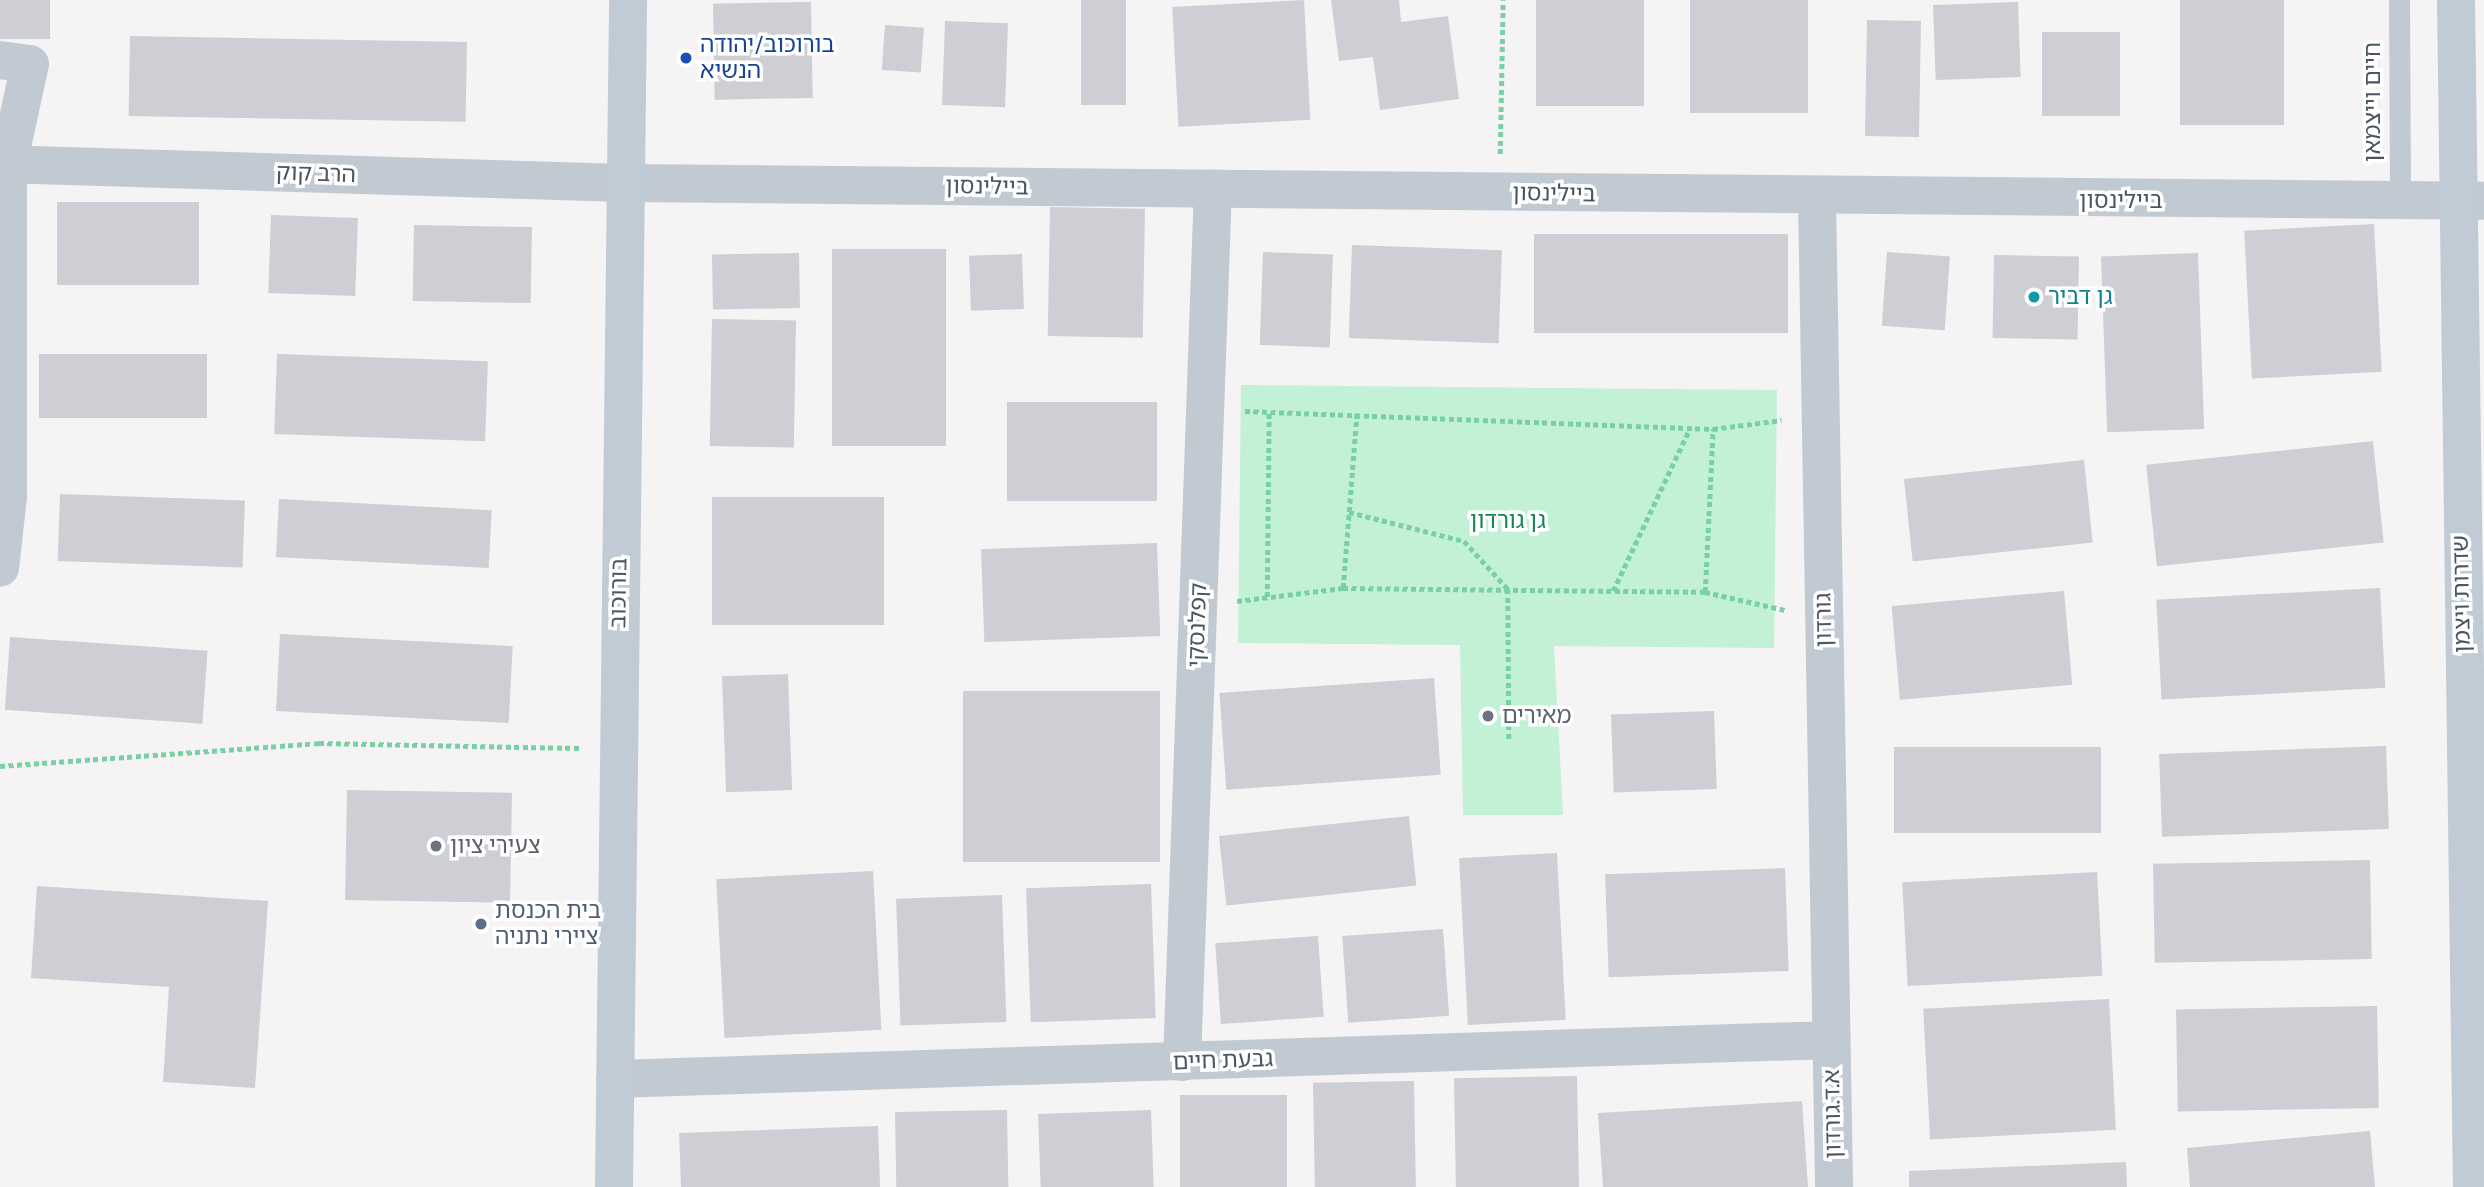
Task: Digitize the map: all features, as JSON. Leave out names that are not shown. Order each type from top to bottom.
[{"type":"street","name":"בורוכוב","points":[[614,1187],[623,183],[628,0]]},
{"type":"street","name":"שדרות ויצמן","points":[[2456,0],[2470,202],[2472,1187]]},
{"type":"street","points":[[0,61],[30,64],[4,165],[8,496],[0,568]]},
{"type":"street","name":"הרב קוק","points":[[4,165],[623,183]]},
{"type":"street","name":"ביילינסון","points":[[623,183],[1817,199],[2470,202]]},
{"type":"street","name":"קפלנסקי","points":[[1182,1062],[1213,189]]},
{"type":"street","name":"גורדון","points":[[1817,199],[1832,1040]]},
{"type":"street","name":"גבעת חיים","points":[[615,1079],[1832,1040]]},
{"type":"street","name":"א.ד.גורדון","points":[[1832,1040],[1834,1187]]},
{"type":"lane","name":"חיים וייצמאן","points":[[2399,0],[2400,203]]},
{"type":"path","points":[[1499,193],[1503,0]]},
{"type":"path","points":[[1267,597],[1269,410]]},
{"type":"path","points":[[1240,411],[1357,412],[1713,429],[1821,410]]},
{"type":"path","points":[[1343,587],[1357,412]]},
{"type":"path","points":[[1613,591],[1690,428]]},
{"type":"path","points":[[1705,592],[1713,429]]},
{"type":"path","points":[[1349,512],[1464,541],[1508,589],[1509,740]]},
{"type":"path","points":[[1198,608],[1343,587],[1508,589],[1705,592],[1824,617]]},
{"type":"path","points":[[0,766],[319,743],[618,746]]},
{"type":"green space","name":"גן גורדון","points":[[1241,385],[1777,390],[1774,648],[1554,646],[1563,815],[1463,815],[1460,645],[1238,643]]},
{"type":"building","points":[[0,0],[50,0],[50,39],[0,39]]},
{"type":"building","points":[[1081,0],[1126,0],[1126,105],[1081,105]]},
{"type":"building","points":[[1304,0],[1310,120],[1178,127],[1172,7]]},
{"type":"building","points":[[1331,0],[1399,0],[1401,22],[1448,16],[1459,99],[1380,110],[1373,57],[1339,61]]},
{"type":"building","points":[[1536,0],[1644,0],[1644,106],[1536,106]]},
{"type":"building","points":[[1690,0],[1808,0],[1808,113],[1690,113]]},
{"type":"building","points":[[2180,0],[2284,0],[2284,125],[2180,125]]},
{"type":"building","points":[[811,2],[813,98],[715,100],[713,4]]},
{"type":"building","points":[[2018,2],[2021,77],[1936,80],[1933,5]]},
{"type":"building","points":[[1867,20],[1921,21],[1919,137],[1865,136]]},
{"type":"building","points":[[945,21],[1008,23],[1005,107],[942,105]]},
{"type":"building","points":[[885,25],[924,28],[921,73],[882,70]]},
{"type":"building","points":[[2042,32],[2120,32],[2120,116],[2042,116]]},
{"type":"building","points":[[130,36],[467,42],[466,122],[129,116]]},
{"type":"building","points":[[57,202],[199,202],[199,285],[57,285]]},
{"type":"building","points":[[1050,207],[1145,209],[1143,338],[1048,336]]},
{"type":"building","points":[[271,215],[358,218],[355,296],[268,293]]},
{"type":"building","points":[[2374,224],[2382,372],[2252,379],[2244,231]]},
{"type":"building","points":[[414,225],[532,227],[531,303],[413,301]]},
{"type":"building","points":[[1534,234],[1788,234],[1788,333],[1534,333]]},
{"type":"building","points":[[1352,245],[1502,250],[1499,343],[1349,338]]},
{"type":"building","points":[[832,249],[946,249],[946,446],[832,446]]},
{"type":"building","points":[[1263,252],[1333,254],[1330,347],[1260,345]]},
{"type":"building","points":[[1887,252],[1950,256],[1945,330],[1882,326]]},
{"type":"building","points":[[799,253],[800,308],[713,310],[712,255]]},
{"type":"building","points":[[2198,253],[2204,429],[2107,432],[2101,256]]},
{"type":"building","points":[[1022,254],[1024,309],[971,311],[969,256]]},
{"type":"building","name":"גן דביר","points":[[1994,255],[2079,256],[2078,339],[1993,338]]},
{"type":"building","points":[[712,319],[796,320],[794,447],[710,446]]},
{"type":"building","points":[[39,354],[207,354],[207,418],[39,418]]},
{"type":"building","points":[[277,354],[488,361],[485,441],[274,434]]},
{"type":"building","points":[[1007,402],[1157,402],[1157,501],[1007,501]]},
{"type":"building","points":[[2373,441],[2384,542],[2157,566],[2146,465]]},
{"type":"building","points":[[2084,460],[2093,543],[1913,561],[1904,479]]},
{"type":"building","points":[[60,494],[245,500],[243,567],[58,561]]},
{"type":"building","points":[[712,497],[884,497],[884,625],[712,625]]},
{"type":"building","points":[[279,499],[492,510],[489,568],[276,557]]},
{"type":"building","points":[[1157,543],[1160,636],[984,642],[981,549]]},
{"type":"building","points":[[2380,588],[2385,688],[2162,700],[2156,600]]},
{"type":"building","points":[[2064,591],[2072,685],[1900,700],[1892,606]]},
{"type":"building","points":[[280,634],[513,646],[509,723],[276,711]]},
{"type":"building","points":[[10,637],[208,651],[202,724],[5,710]]},
{"type":"building","points":[[788,674],[792,790],[726,792],[722,676]]},
{"type":"building","points":[[1434,678],[1441,775],[1226,790],[1220,693]]},
{"type":"building","points":[[963,691],[1160,691],[1160,862],[963,862]]},
{"type":"building","points":[[1714,711],[1717,789],[1614,793],[1611,715]]},
{"type":"building","points":[[2386,746],[2389,829],[2162,837],[2159,754]]},
{"type":"building","points":[[1894,747],[2101,747],[2101,833],[1894,833]]},
{"type":"building","points":[[347,790],[512,793],[510,903],[345,900]]},
{"type":"building","points":[[1409,816],[1416,886],[1226,906],[1219,836]]},
{"type":"building","points":[[1557,853],[1566,1020],[1468,1025],[1459,858]]},
{"type":"building","points":[[2370,860],[2372,959],[2155,963],[2153,864]]},
{"type":"building","points":[[1785,868],[1789,971],[1609,977],[1605,874]]},
{"type":"building","points":[[873,871],[881,1030],[725,1038],[716,879]]},
{"type":"building","points":[[2097,872],[2102,976],[1908,986],[1902,882]]},
{"type":"building","points":[[1151,884],[1156,1018],[1031,1022],[1026,888]]},
{"type":"building","points":[[37,886],[268,901],[255,1088],[163,1082],[169,987],[31,978]]},
{"type":"building","points":[[1002,895],[1006,1022],[900,1026],[896,899]]},
{"type":"building","points":[[1443,929],[1449,1016],[1348,1023],[1342,936]]},
{"type":"building","points":[[1318,936],[1324,1017],[1221,1024],[1215,943]]},
{"type":"building","points":[[2109,999],[2116,1130],[1930,1140],[1923,1009]]},
{"type":"building","points":[[2377,1006],[2379,1108],[2178,1111],[2176,1010]]},
{"type":"building","points":[[1577,1076],[1579,1187],[1456,1187],[1454,1078]]},
{"type":"building","points":[[1414,1081],[1416,1187],[1315,1187],[1313,1083]]},
{"type":"building","points":[[1180,1095],[1287,1095],[1287,1187],[1180,1187]]},
{"type":"building","points":[[1802,1101],[1808,1187],[1603,1187],[1598,1113]]},
{"type":"building","points":[[1007,1110],[1008,1187],[896,1187],[895,1112]]},
{"type":"building","points":[[1151,1110],[1154,1187],[1041,1187],[1038,1114]]},
{"type":"building","points":[[878,1126],[880,1187],[681,1187],[679,1133]]},
{"type":"building","points":[[2370,1131],[2375,1187],[2190,1187],[2187,1148]]},
{"type":"building","points":[[2126,1162],[2127,1187],[1909,1187],[1909,1171]]},
{"type":"place","name":"בורוכוב/יהודה הנשיא","points":[[686,58]]},
{"type":"place","name":"גן דביר","points":[[2034,297]]},
{"type":"place","name":"מאירים","points":[[1488,716]]},
{"type":"place","name":"צעירי ציון","points":[[436,846]]},
{"type":"place","name":"בית הכנסת ציירי נתניה","points":[[481,924]]}]
